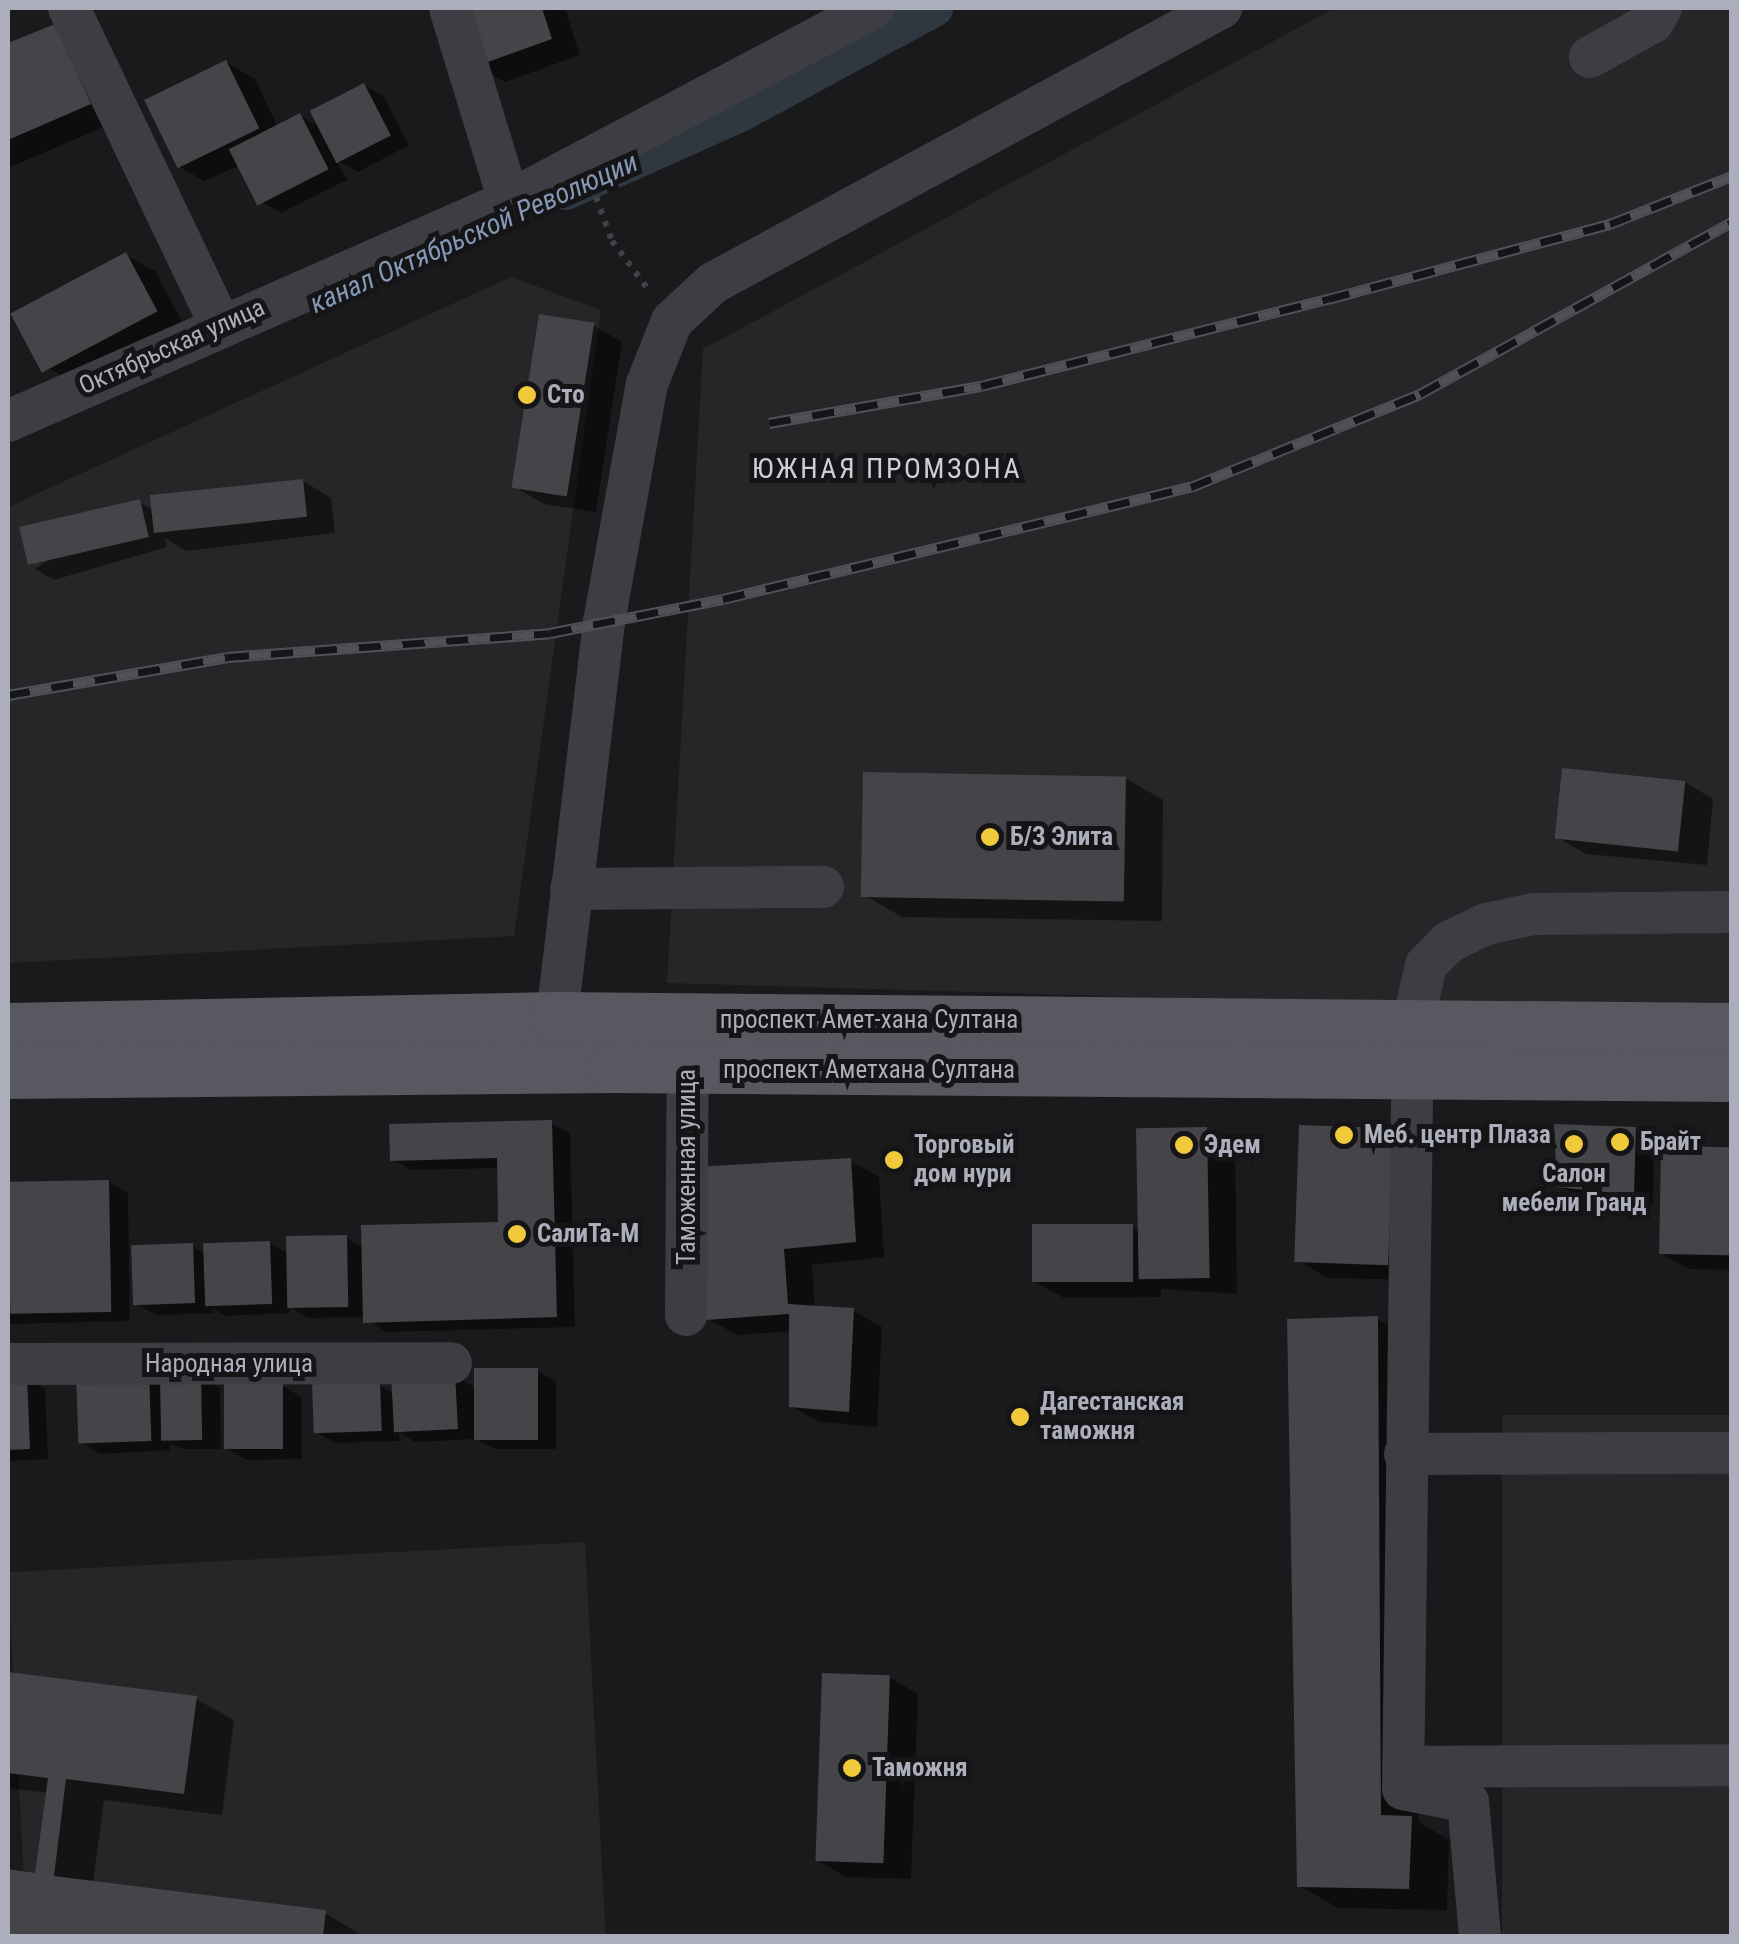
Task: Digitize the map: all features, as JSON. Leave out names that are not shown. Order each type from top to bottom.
[{"type":"main road","name":"проспект Амет-хана Султана","points":[[8,1029],[554,1042],[689,1018],[1414,1048],[1732,1030]]},
{"type":"main road","name":"проспект Аметхана Султана","points":[[8,1074],[554,1042],[686,1069],[1414,1048],[1732,1076]]},
{"type":"street","points":[[69,8],[220,324]]},
{"type":"street","points":[[450,8],[510,201]]},
{"type":"street","name":"Октябрьская улица","points":[[8,421],[220,324],[510,201],[873,8]]},
{"type":"street","points":[[554,1042],[608,604],[647,384],[672,321],[713,283],[1221,8]]},
{"type":"street","points":[[1590,57],[1652,22],[1661,8]]},
{"type":"street","points":[[571,889],[823,887]]},
{"type":"street","points":[[1480,1936],[1468,1802],[1403,1789],[1414,1048],[1426,965],[1449,942],[1486,924],[1534,914],[1732,912]]},
{"type":"street","name":"Таможенная улица","points":[[686,1315],[689,1018]]},
{"type":"street","name":"Народная улица","points":[[8,1364],[451,1364]]},
{"type":"street","points":[[1405,1454],[1732,1453]]},
{"type":"street","points":[[1403,1767],[1732,1765]]},
{"type":"path","points":[[612,241],[672,321]]},
{"type":"shaded area","points":[[1335,8],[1731,8],[1731,1014],[667,983],[703,349]]},
{"type":"shaded area","points":[[511,277],[601,310],[514,936],[8,963],[8,507]]},
{"type":"shaded area","points":[[1502,1415],[1731,1415],[1731,1936],[1502,1936]]},
{"type":"shaded area","points":[[585,1542],[606,1936],[27,1936],[8,1572]]},
{"type":"building","points":[[458,8],[542,8],[552,39],[474,67]]},
{"type":"building","points":[[55,24],[91,104],[8,140],[8,43]]},
{"type":"building","points":[[226,60],[259,128],[178,168],[144,100]]},
{"type":"building","points":[[364,83],[391,136],[336,163],[310,111]]},
{"type":"building","points":[[300,113],[329,169],[257,205],[229,149]]},
{"type":"building","points":[[126,252],[157,311],[42,373],[10,314]]},
{"type":"building","points":[[539,314],[594,323],[567,497],[511,488]]},
{"type":"building","points":[[303,479],[307,517],[154,533],[150,495]]},
{"type":"building","points":[[140,499],[149,537],[28,565],[19,527]]},
{"type":"building","points":[[1562,768],[1685,781],[1678,852],[1555,839]]},
{"type":"building","points":[[863,772],[1126,777],[1124,902],[861,897]]},
{"type":"building","points":[[552,1120],[557,1317],[363,1323],[361,1225],[498,1222],[497,1158],[390,1161],[389,1124]]},
{"type":"building","points":[[1554,1124],[1636,1127],[1634,1195],[1557,1187]]},
{"type":"building","points":[[1299,1125],[1393,1128],[1388,1265],[1294,1262]]},
{"type":"building","points":[[1207,1127],[1210,1278],[1139,1279],[1136,1128]]},
{"type":"building","points":[[1661,1146],[1731,1147],[1729,1255],[1659,1254]]},
{"type":"building","points":[[851,1158],[856,1242],[784,1249],[788,1304],[854,1308],[849,1412],[789,1407],[789,1314],[706,1320],[694,1167]]},
{"type":"building","points":[[109,1180],[111,1312],[10,1314],[8,1182]]},
{"type":"building","points":[[1032,1224],[1133,1224],[1133,1282],[1032,1282]]},
{"type":"building","points":[[347,1235],[348,1307],[287,1308],[286,1236]]},
{"type":"building","points":[[270,1241],[272,1304],[205,1306],[203,1243]]},
{"type":"building","points":[[193,1243],[195,1303],[133,1305],[131,1245]]},
{"type":"building","points":[[1378,1316],[1381,1815],[1412,1816],[1409,1889],[1297,1887],[1287,1319]]},
{"type":"building","points":[[474,1368],[538,1368],[538,1440],[474,1440]]},
{"type":"building","points":[[149,1372],[151,1441],[78,1444],[76,1375]]},
{"type":"building","points":[[455,1372],[458,1429],[394,1432],[391,1375]]},
{"type":"building","points":[[201,1374],[202,1440],[161,1441],[160,1375]]},
{"type":"building","points":[[27,1376],[30,1449],[8,1450],[8,1377]]},
{"type":"building","points":[[380,1382],[382,1431],[314,1433],[312,1384]]},
{"type":"building","points":[[224,1383],[283,1383],[283,1449],[224,1449]]},
{"type":"building","points":[[8,1672],[197,1696],[184,1794],[66,1779],[54,1876],[326,1910],[323,1936],[8,1936],[8,1869],[35,1873],[48,1778],[8,1773]]},
{"type":"building","name":"Таможня","points":[[822,1673],[890,1675],[883,1863],[815,1861]]},
{"type":"waterway","name":"канал Октябрьской Революции","points":[[566,191],[740,113],[934,8]]},
{"type":"railway","points":[[769,423],[981,386],[1328,299],[1610,224],[1732,176]]},
{"type":"railway","points":[[8,695],[227,657],[550,633],[723,599],[1191,487],[1420,394],[1732,222]]},
{"type":"place","name":"Сто","points":[[527,395]]},
{"type":"place","name":"Б/З Элита","points":[[990,837]]},
{"type":"place","name":"Меб. центр Плаза","points":[[1344,1135]]},
{"type":"place","name":"Брайт","points":[[1620,1142]]},
{"type":"place","name":"Салон мебели Гранд","points":[[1574,1144]]},
{"type":"place","name":"Эдем","points":[[1184,1145]]},
{"type":"place","name":"Торговый дом нури","points":[[894,1160]]},
{"type":"place","name":"СалиТа-М","points":[[517,1234]]},
{"type":"place","name":"Дагестанская таможня","points":[[1020,1417]]},
{"type":"place","name":"Таможня","points":[[852,1768]]},
{"type":"district","name":"ЮЖНАЯ ПРОМЗОНА","points":[[887,469]]}]
